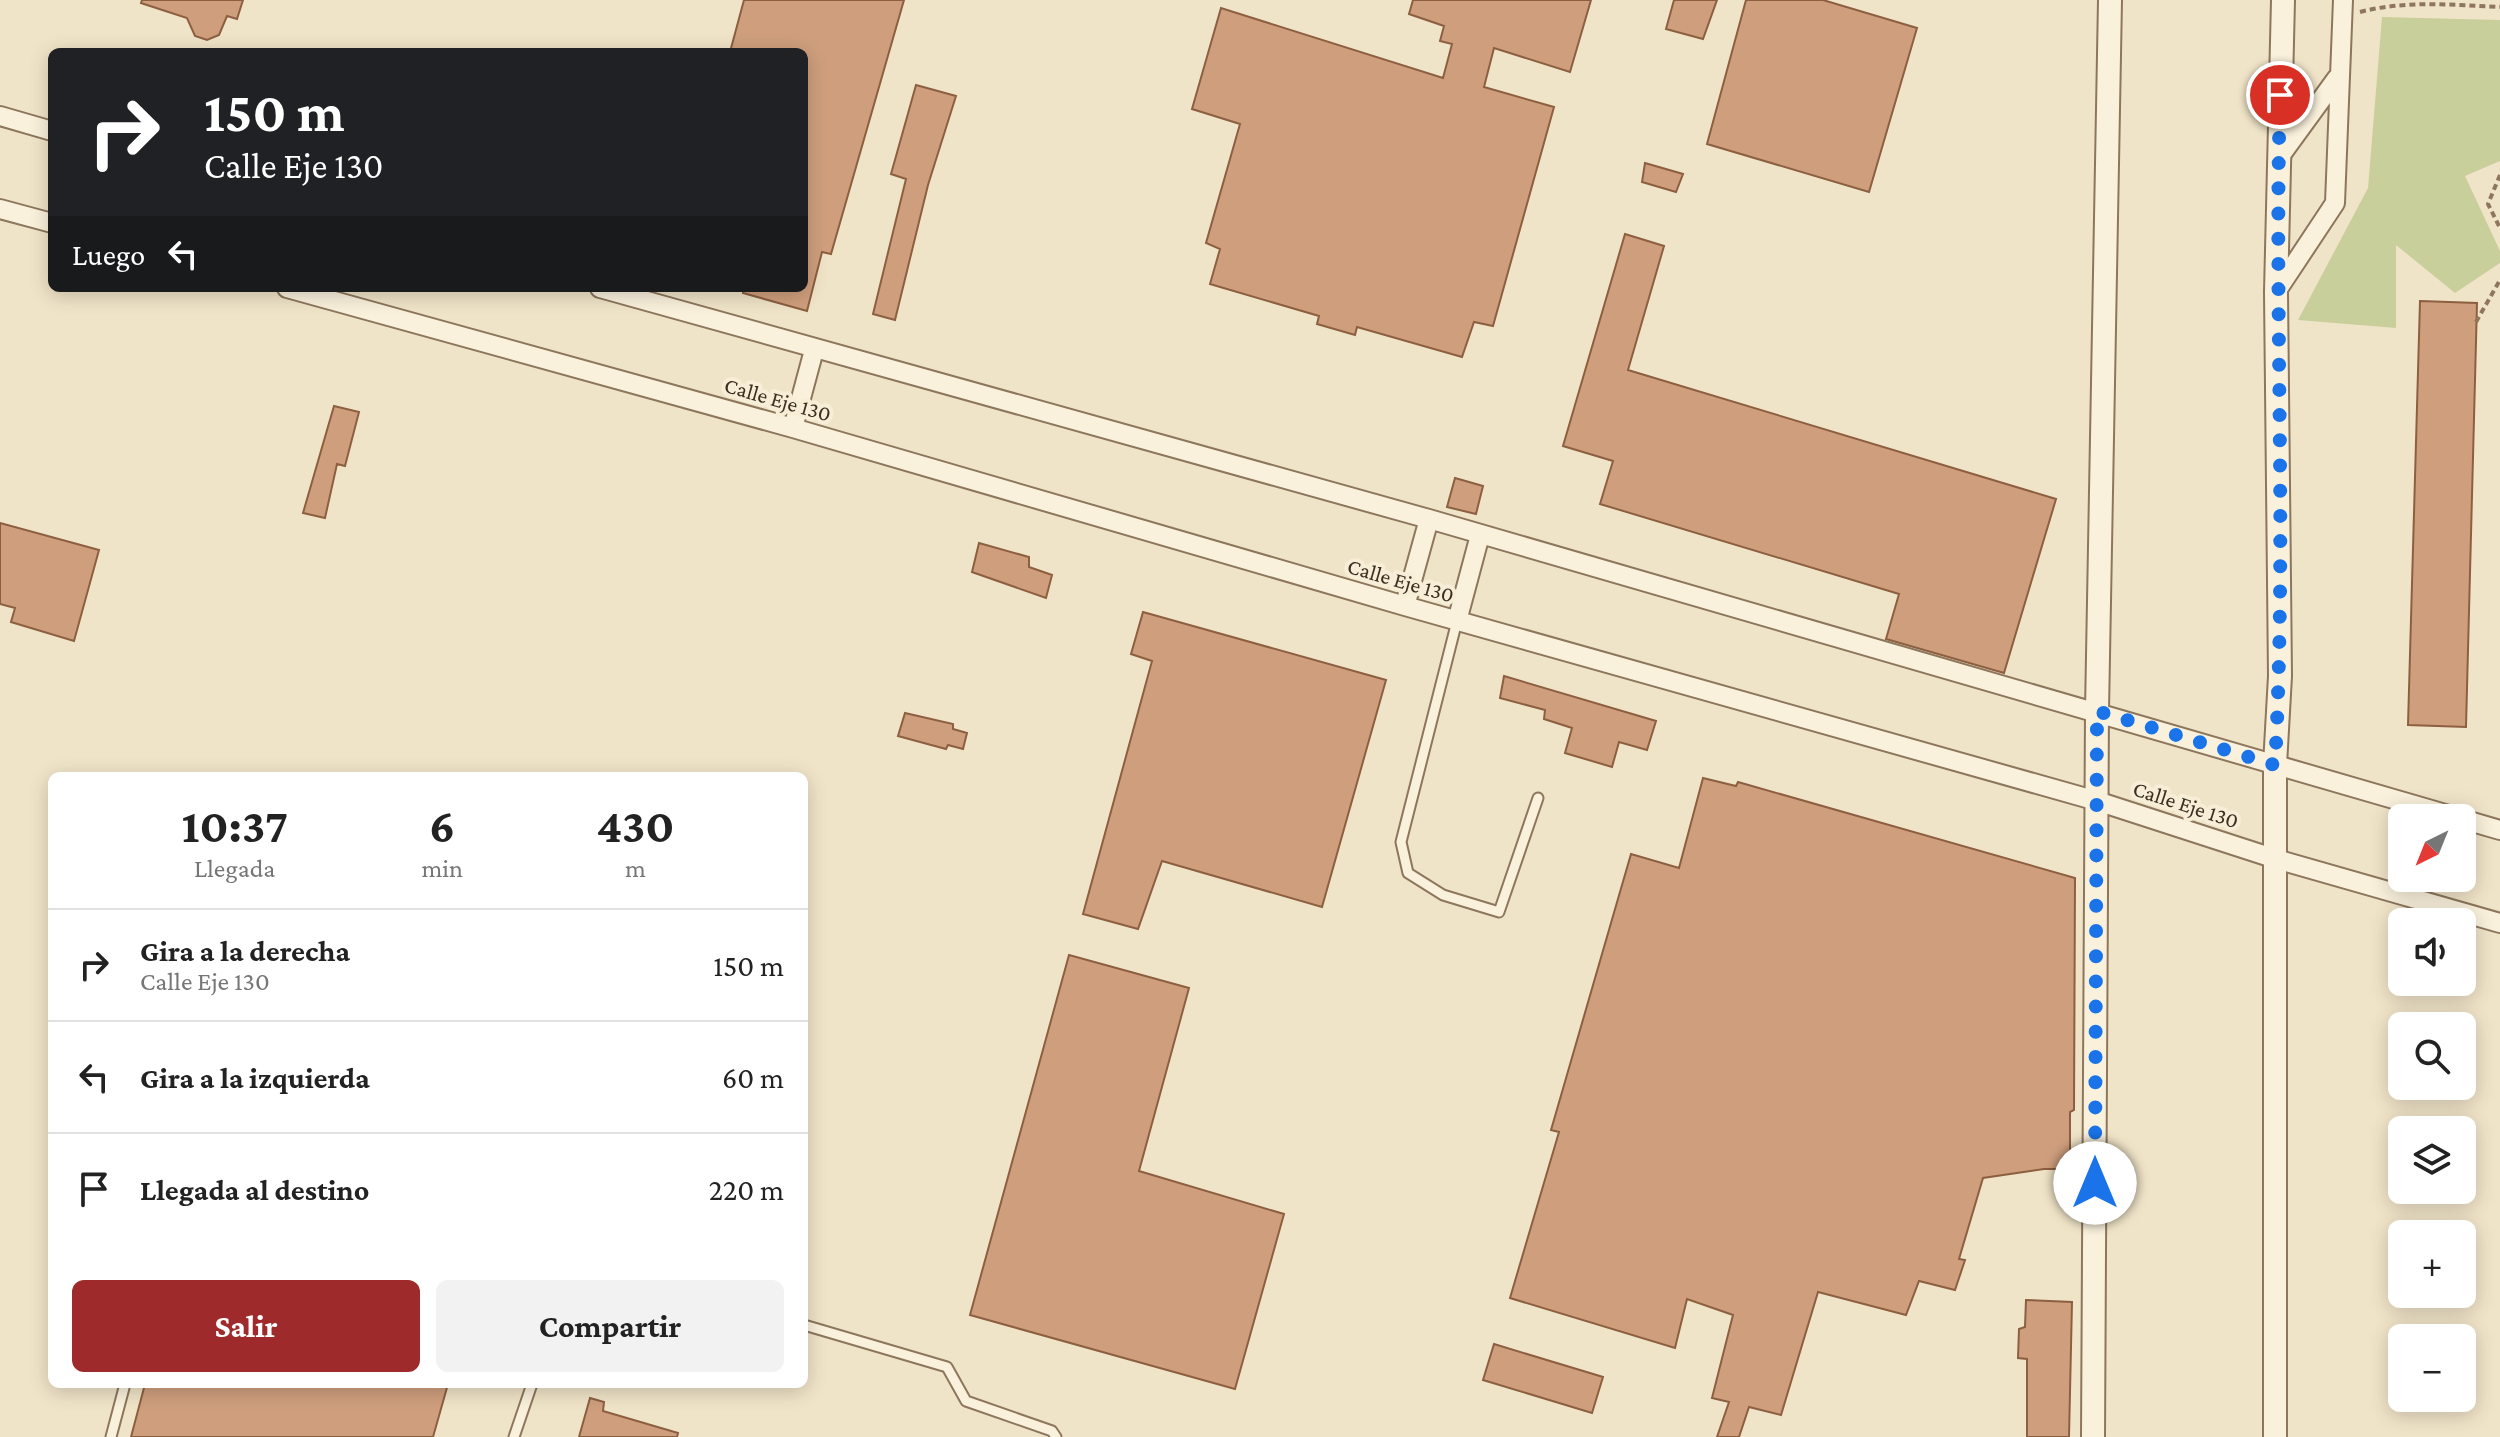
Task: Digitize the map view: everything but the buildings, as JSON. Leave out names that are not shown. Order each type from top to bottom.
[{"type":"street","points":[[2093,1437],[2097,711],[2110,0]]},
{"type":"street","points":[[2275,1437],[2275,765],[2280,676],[2276,292],[2283,0]]},
{"type":"street","points":[[2276,292],[2335,203],[2337,78],[2342,8]]},
{"type":"street","points":[[2278,159],[2337,78]]},
{"type":"street","points":[[0,116],[48,130]]},
{"type":"street","points":[[0,209],[48,222]]},
{"type":"street","name":"Calle Eje 130","points":[[308,292],[2097,801],[2276,859],[2500,923]]},
{"type":"street","points":[[614,292],[1429,519],[2411,804]]},
{"type":"street","points":[[793,428],[814,350]]},
{"type":"street","points":[[1405,606],[1429,519]]},
{"type":"street","points":[[1457,621],[1480,535]]},
{"type":"street","points":[[2476,823],[2500,830]]},
{"type":"lane","points":[[1457,621],[1401,842],[1408,873],[1443,895],[1499,912],[1538,798]]},
{"type":"lane","points":[[808,1326],[947,1367],[966,1401],[1052,1431],[1056,1437]]},
{"type":"lane","points":[[111,1437],[124,1388]]},
{"type":"lane","points":[[514,1437],[531,1388]]},
{"type":"path","points":[[2342,8],[2435,3],[2500,7]]},
{"type":"path","points":[[2500,175],[2488,204],[2500,228]]},
{"type":"path","points":[[2476,322],[2500,280]]},
{"type":"green space","points":[[2382,17],[2500,20],[2500,161],[2465,176],[2500,251],[2500,263],[2455,293],[2396,245],[2396,328],[2298,320],[2368,188]]},
{"type":"route","points":[[2095,1183],[2097,711],[2275,765],[2280,676],[2276,292],[2280,95]]}]
